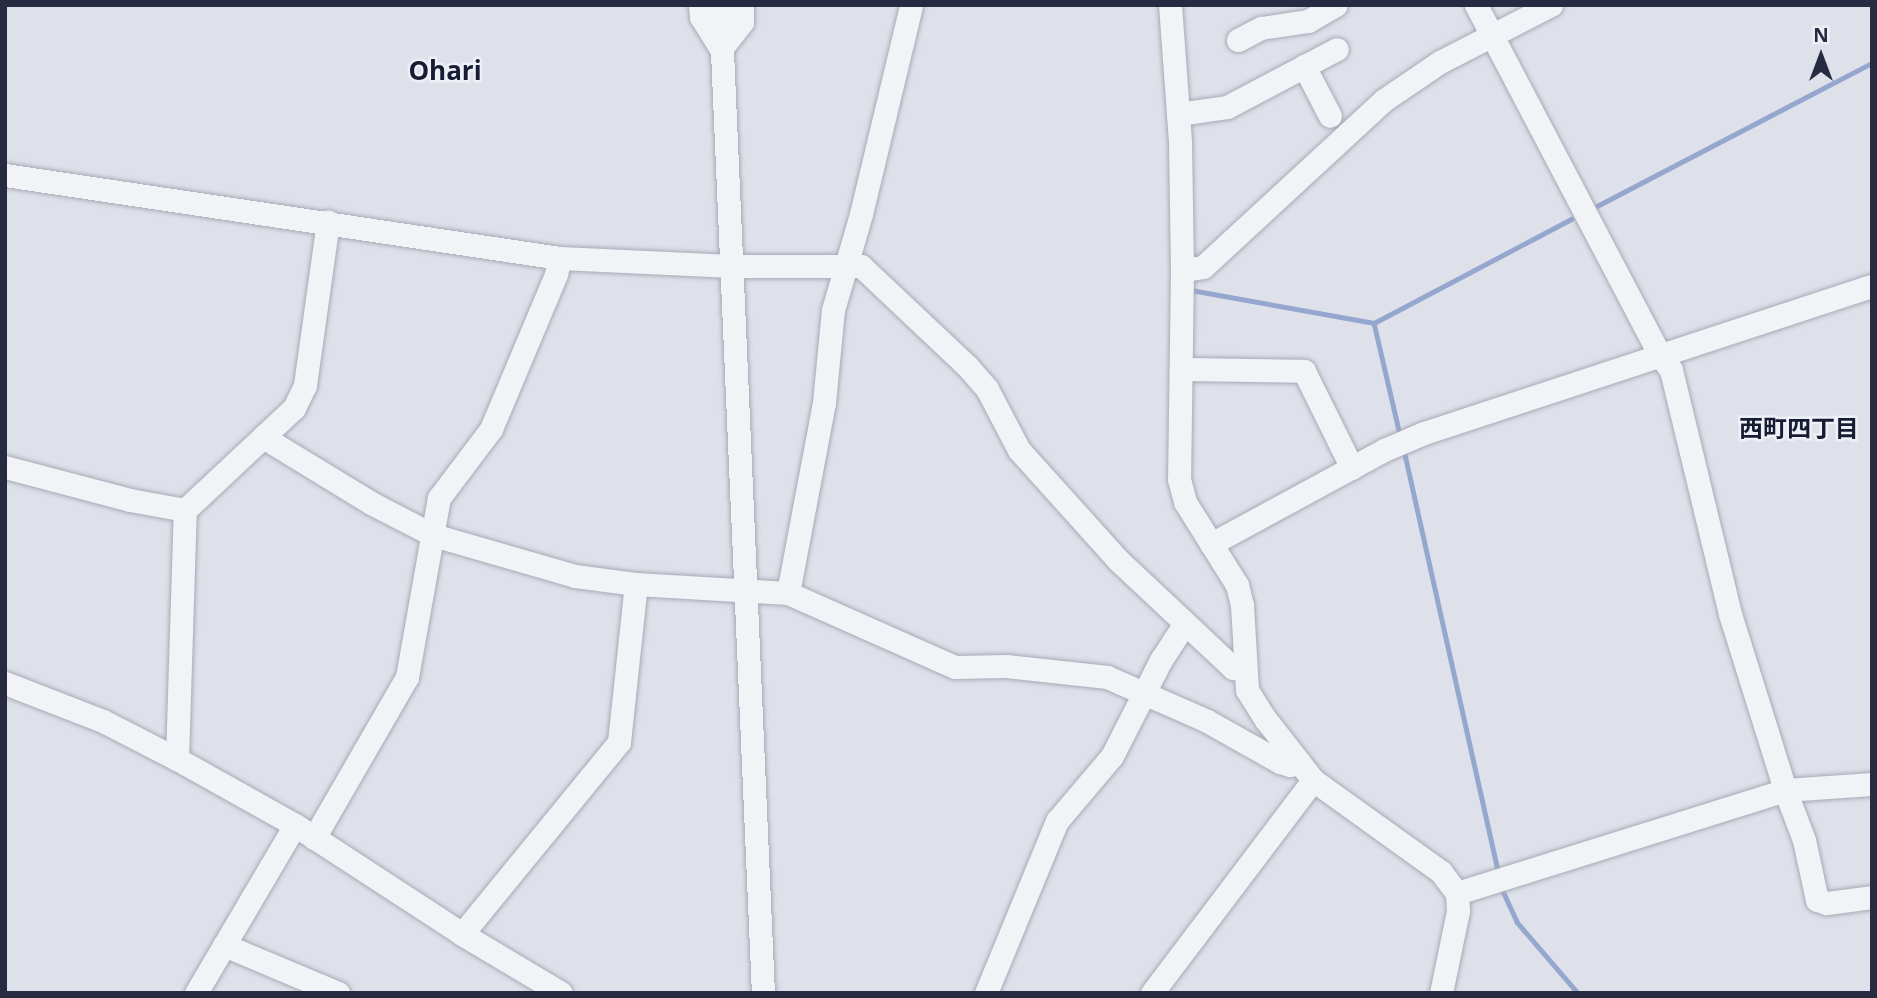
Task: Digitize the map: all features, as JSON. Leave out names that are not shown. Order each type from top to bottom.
[{"type":"street","points":[[700,5],[701,18],[721,50]]},
{"type":"street","points":[[720,5],[763,993]]},
{"type":"street","points":[[721,50],[742,22],[742,5]]},
{"type":"street","points":[[788,593],[824,402],[833,310],[847,268],[911,5]]},
{"type":"street","points":[[1170,5],[1178,114],[1182,270],[1179,479],[1185,502],[1237,585],[1242,605],[1243,669],[1247,690],[1307,771],[1452,883],[1457,893],[1458,911],[1441,993]]},
{"type":"street","points":[[1238,40],[1261,27],[1308,21],[1336,5]]},
{"type":"street","points":[[1476,5],[1660,355],[1671,370],[1730,614],[1785,790],[1804,840],[1817,900],[1827,903],[1872,897]]},
{"type":"street","points":[[1182,270],[1203,267],[1384,100],[1440,62],[1551,5]]},
{"type":"street","points":[[1178,114],[1227,107],[1337,49]]},
{"type":"street","points":[[1304,66],[1331,116]]},
{"type":"street","points":[[5,175],[559,258],[732,267],[860,267],[968,366],[987,389],[1019,450],[1118,560],[1233,668],[1243,669]]},
{"type":"street","points":[[177,759],[185,510],[294,408],[305,384],[328,222]]},
{"type":"street","points":[[196,993],[224,944],[305,832],[407,677],[439,498],[491,429],[556,274],[559,258]]},
{"type":"street","points":[[1210,544],[1402,442],[1872,286]]},
{"type":"street","points":[[1181,369],[1304,371],[1352,468]]},
{"type":"street","points":[[263,437],[371,503],[433,535],[575,576],[636,584],[788,593],[955,667],[1006,666],[1107,677],[1207,721],[1280,762],[1307,771]]},
{"type":"street","points":[[5,467],[130,500],[185,510]]},
{"type":"street","points":[[462,934],[619,742],[636,584]]},
{"type":"street","points":[[986,993],[1057,821],[1112,756],[1161,660],[1185,624]]},
{"type":"street","points":[[5,683],[103,721],[177,759],[305,832],[462,934],[561,993]]},
{"type":"street","points":[[1152,993],[1307,771]]},
{"type":"street","points":[[1457,893],[1785,790],[1872,784]]},
{"type":"street","points":[[224,944],[338,993]]},
{"type":"waterway","points":[[1597,206],[1872,63]]},
{"type":"waterway","points":[[1191,290],[1374,323],[1571,219]]},
{"type":"waterway","points":[[1374,323],[1400,435]]},
{"type":"waterway","points":[[1404,450],[1498,872]]},
{"type":"waterway","points":[[1501,887],[1517,922],[1578,993]]},
{"type":"district","name":"Ohari","points":[[445,71]]},
{"type":"district","name":"西町四丁目","points":[[1799,428]]}]
